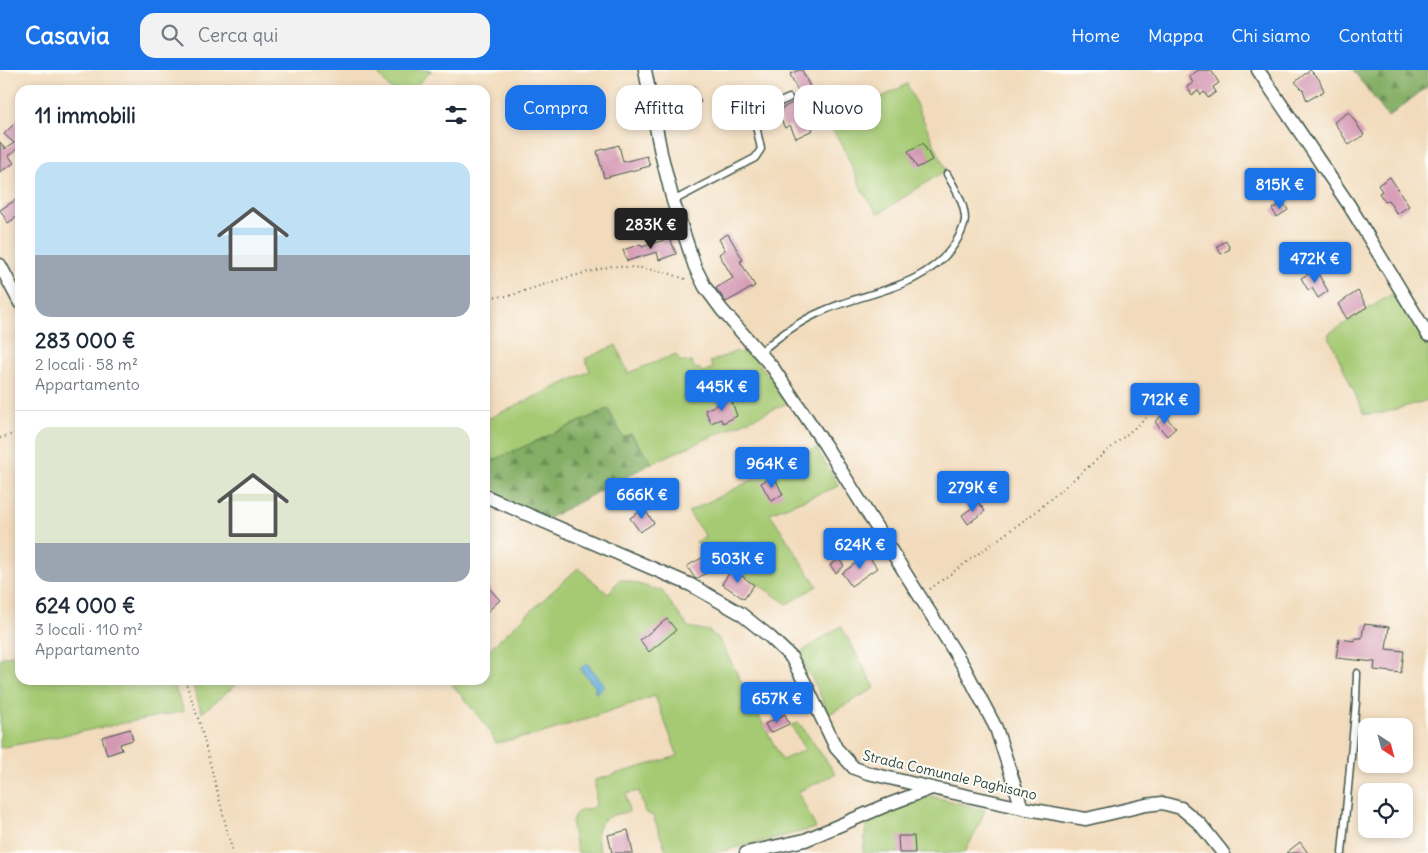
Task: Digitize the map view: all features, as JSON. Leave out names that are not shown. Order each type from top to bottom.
[{"type":"street","points":[[645,70],[661,153],[673,201],[695,267],[705,287],[722,310],[773,368],[825,446],[964,667],[996,728],[1022,808]]},
{"type":"street","points":[[1258,70],[1349,205],[1428,335]]},
{"type":"street","points":[[0,265],[15,294]]},
{"type":"street","name":"Strada Comunale Paghisano","points":[[490,498],[691,585],[740,613],[791,657],[836,748],[854,768],[868,773],[1022,808],[1086,819],[1146,804],[1162,803],[1181,808],[1200,824],[1223,853]]},
{"type":"street","points":[[746,853],[805,840],[932,788]]},
{"type":"lane","points":[[673,201],[755,158],[761,149],[756,126],[758,116],[789,98]]},
{"type":"lane","points":[[759,352],[802,321],[836,306],[880,293],[904,283],[943,258],[959,237],[965,220],[962,202],[947,174]]},
{"type":"lane","points":[[1342,853],[1357,673]]},
{"type":"path","points":[[490,297],[508,296],[561,279],[612,266],[668,272],[705,287]]},
{"type":"path","points":[[920,596],[1034,513],[1146,418]]},
{"type":"path","points":[[0,438],[15,434]]},
{"type":"path","points":[[186,685],[200,724],[233,853]]},
{"type":"green space","points":[[375,70],[432,70],[417,85],[387,85]]},
{"type":"green space","points":[[1353,70],[1428,70],[1428,86],[1388,117]]},
{"type":"green space","points":[[907,84],[946,170],[878,214],[862,190],[843,146],[832,130],[881,130],[881,98]]},
{"type":"green space","points":[[1397,291],[1428,343],[1428,400],[1383,413],[1364,414],[1328,334]]},
{"type":"green space","points":[[616,345],[628,373],[676,354],[680,361],[692,362],[695,369],[699,368],[702,372],[713,368],[710,362],[737,351],[739,353],[748,350],[790,402],[652,463],[631,434],[623,437],[608,409],[490,462],[490,418],[590,371],[585,359]]},
{"type":"green space","points":[[608,409],[623,437],[631,434],[652,463],[547,519],[490,493],[490,462]]},
{"type":"green space","points":[[816,448],[839,486],[770,513],[817,586],[787,604],[696,542],[706,537],[688,512]]},
{"type":"green space","points":[[578,568],[608,594],[620,579],[662,591],[688,627],[709,631],[719,639],[782,760],[805,750],[791,725],[799,723],[836,774],[798,792],[816,828],[714,853],[667,853],[653,816],[645,812],[639,791],[626,794],[629,812],[612,816],[601,823],[597,835],[601,853],[578,853],[572,825],[574,815],[596,805],[595,780],[678,756],[655,696],[540,734],[496,743],[487,727],[453,685],[490,685],[490,648]]},
{"type":"green space","points":[[841,626],[875,688],[829,714],[812,678],[797,655]]},
{"type":"green space","points":[[15,654],[15,685],[174,685],[184,711],[0,748],[0,658]]},
{"type":"green space","points":[[193,685],[235,685],[202,713]]},
{"type":"green space","points":[[931,796],[985,810],[976,832],[964,853],[863,853],[867,818]]},
{"type":"water","points":[[587,663],[605,686],[596,693],[594,690],[596,688],[580,669]]},
{"type":"building","points":[[802,70],[809,85],[795,85],[790,74]]},
{"type":"building","points":[[1199,70],[1211,70],[1219,83],[1213,87],[1216,92],[1208,98],[1204,92],[1201,95],[1198,91],[1192,95],[1187,87],[1193,83],[1189,76]]},
{"type":"building","points":[[1310,70],[1319,79],[1324,91],[1307,101],[1303,90],[1295,82]]},
{"type":"building","points":[[794,102],[794,130],[813,130],[796,138],[790,125],[785,128],[784,126],[784,107]]},
{"type":"building","points":[[1349,112],[1364,135],[1349,145],[1334,122]]},
{"type":"building","points":[[15,123],[15,151],[9,156],[14,163],[0,172],[0,142],[5,149],[14,143],[4,134]]},
{"type":"building","points":[[923,143],[932,160],[917,168],[908,151]]},
{"type":"building","points":[[619,145],[623,162],[647,156],[650,166],[604,178],[597,151]]},
{"type":"building","points":[[1390,177],[1409,206],[1397,214],[1388,200],[1385,202],[1379,193],[1382,191],[1378,185]]},
{"type":"building","points":[[15,200],[15,218],[8,223],[0,210]]},
{"type":"building","points":[[1283,202],[1288,210],[1277,217],[1272,209]]},
{"type":"building","points":[[728,234],[743,260],[740,261],[755,286],[726,302],[716,288],[733,278],[719,254],[725,250],[719,239]]},
{"type":"building","points":[[670,238],[676,254],[659,260],[657,252],[627,261],[623,250],[641,244],[642,247]]},
{"type":"building","points":[[1226,241],[1230,249],[1221,254],[1217,246]]},
{"type":"building","points":[[1316,270],[1328,291],[1318,298],[1312,288],[1308,290],[1301,278]]},
{"type":"building","points":[[1358,291],[1367,307],[1347,319],[1338,304]]},
{"type":"building","points":[[731,399],[737,416],[723,423],[721,419],[711,423],[705,410]]},
{"type":"building","points":[[1163,414],[1176,428],[1167,436],[1155,422]]},
{"type":"building","points":[[774,476],[783,495],[771,501],[761,483]]},
{"type":"building","points":[[636,480],[643,490],[627,501],[620,492]]},
{"type":"building","points":[[979,503],[985,511],[968,524],[962,515]]},
{"type":"building","points":[[644,509],[654,523],[640,532],[630,518]]},
{"type":"building","points":[[707,555],[715,568],[696,579],[687,566]]},
{"type":"building","points":[[868,555],[877,568],[851,586],[842,573]]},
{"type":"building","points":[[839,559],[844,566],[836,573],[830,565]]},
{"type":"building","points":[[732,569],[754,585],[744,599],[722,584]]},
{"type":"building","points":[[490,589],[500,600],[490,609]]},
{"type":"building","points":[[667,619],[676,630],[649,652],[640,640]]},
{"type":"building","points":[[1364,624],[1389,627],[1386,649],[1404,651],[1401,673],[1374,670],[1375,662],[1336,658],[1339,639],[1355,641],[1355,638],[1362,638]]},
{"type":"building","points":[[785,714],[789,724],[770,733],[765,724]]},
{"type":"building","points":[[130,729],[133,740],[120,744],[122,750],[107,755],[102,737]]},
{"type":"building","points":[[628,830],[633,853],[612,853],[608,835]]},
{"type":"building","points":[[898,836],[914,836],[915,853],[899,853]]},
{"type":"building","points":[[1300,842],[1308,853],[1286,853]]}]
